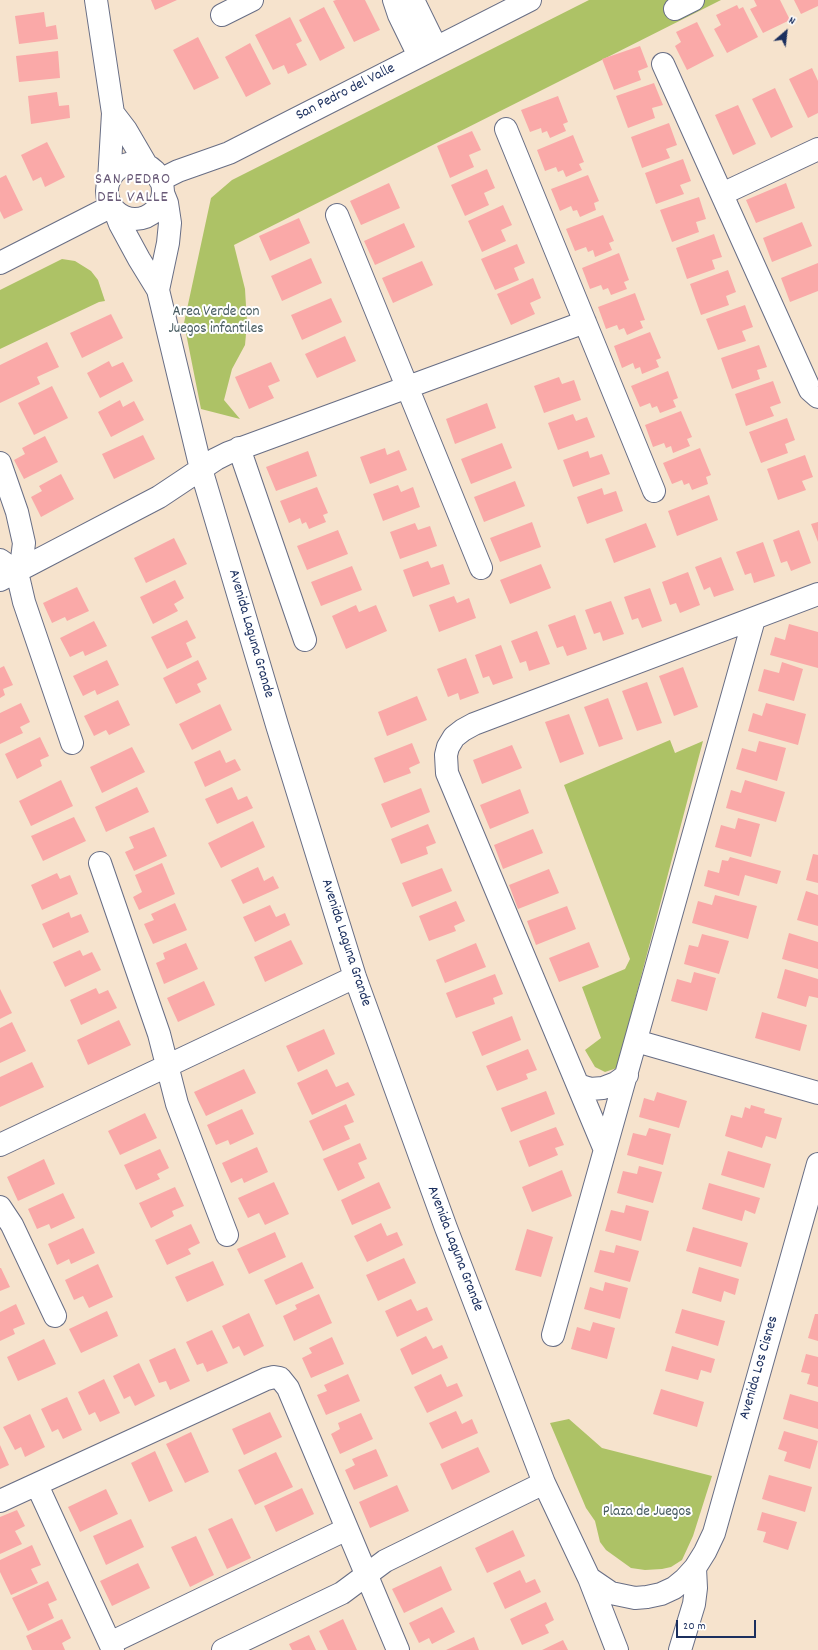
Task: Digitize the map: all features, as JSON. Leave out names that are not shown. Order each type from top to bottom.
[{"type":"street","points":[[96,0],[113,113],[107,194],[120,224],[158,290]]},
{"type":"street","points":[[222,15],[252,0]]},
{"type":"street","points":[[394,0],[399,15],[428,51]]},
{"type":"street","points":[[413,0],[428,51]]},
{"type":"street","name":"San Pedro del Valle","points":[[157,180],[229,153],[530,0]]},
{"type":"street","points":[[663,64],[810,390],[818,397]]},
{"type":"street","points":[[113,113],[157,180],[167,203],[170,223],[168,243],[158,290]]},
{"type":"street","points":[[506,129],[654,491]]},
{"type":"street","points":[[722,194],[818,149]]},
{"type":"street","points":[[109,181],[114,173],[121,167],[129,164],[138,164],[157,180],[161,202],[149,215],[140,218],[131,219],[122,216],[114,208]]},
{"type":"street","points":[[0,263],[114,208]]},
{"type":"street","points":[[336,215],[481,568]]},
{"type":"street","name":"Avenida Laguna Grande","points":[[158,290],[201,469],[277,725],[355,977],[446,1228],[544,1483],[589,1578],[617,1650]]},
{"type":"street","points":[[6,571],[159,497],[216,459],[239,448],[585,322]]},
{"type":"street","points":[[239,448],[305,640]]},
{"type":"street","points":[[0,463],[17,512],[24,543],[22,558],[6,571]]},
{"type":"street","points":[[6,571],[24,602],[72,743]]},
{"type":"street","points":[[605,1150],[447,773],[446,755],[448,747],[454,737],[474,724],[818,594]]},
{"type":"street","points":[[553,1335],[754,618]]},
{"type":"street","points":[[100,863],[159,1034],[177,1104],[227,1235]]},
{"type":"street","points":[[0,1146],[355,977]]},
{"type":"street","points":[[636,1041],[818,1093]]},
{"type":"street","points":[[578,1085],[590,1089],[603,1088],[616,1083],[626,1075]]},
{"type":"street","name":"Avenida Los Cisnes","points":[[695,1568],[714,1533],[818,1164]]},
{"type":"street","points":[[0,1206],[12,1225],[55,1316]]},
{"type":"street","points":[[0,1502],[266,1379],[274,1377],[280,1378],[288,1388],[398,1650]]},
{"type":"street","points":[[223,1650],[342,1593],[385,1561],[544,1483]]},
{"type":"street","points":[[37,1485],[112,1646],[347,1529]]},
{"type":"street","points":[[680,1650],[694,1604],[696,1588],[695,1568]]},
{"type":"street","name":"Avenida Laguna Grande","points":[[589,1578],[599,1587],[611,1593],[635,1598],[647,1597],[661,1594],[674,1588],[695,1568]]},
{"type":"green space","name":"Area Verde con Juegos infantiles","points":[[589,0],[721,0],[234,245],[245,289],[247,323],[245,345],[232,369],[224,400],[240,419],[201,409],[184,323],[211,198],[232,180]]},
{"type":"green space","points":[[62,259],[75,261],[91,271],[98,280],[105,301],[99,302],[0,349],[0,290]]},
{"type":"green space","points":[[670,740],[675,753],[703,741],[617,1068],[605,1072],[595,1067],[585,1050],[601,1038],[582,987],[625,969],[630,959],[564,785]]},
{"type":"green space","name":"Plaza de Juegos","points":[[569,1419],[602,1448],[712,1476],[693,1536],[682,1560],[671,1567],[645,1570],[631,1568],[606,1550],[600,1542],[595,1521],[586,1508],[550,1423]]},
{"type":"building","points":[[151,0],[177,0],[155,10]]},
{"type":"building","points":[[365,0],[380,30],[354,42],[333,1]]},
{"type":"building","points":[[754,0],[780,0],[790,20],[763,33],[750,9],[757,6]]},
{"type":"building","points":[[794,0],[818,0],[818,6],[801,14]]},
{"type":"building","points":[[737,5],[739,9],[743,7],[758,37],[727,53],[714,29],[721,25],[716,15]]},
{"type":"building","points":[[324,7],[345,48],[320,61],[299,20]]},
{"type":"building","points":[[44,12],[46,27],[56,25],[58,39],[19,44],[15,16]]},
{"type":"building","points":[[290,17],[302,41],[296,44],[307,65],[288,74],[284,65],[273,70],[255,35]]},
{"type":"building","points":[[697,22],[714,56],[687,70],[675,46],[681,42],[676,32]]},
{"type":"building","points":[[198,37],[219,78],[194,90],[173,50]]},
{"type":"building","points":[[250,43],[271,84],[246,97],[225,57]]},
{"type":"building","points":[[640,46],[648,67],[638,71],[641,80],[614,90],[602,59]]},
{"type":"building","points":[[58,51],[60,78],[19,82],[16,56]]},
{"type":"building","points":[[812,68],[818,81],[818,113],[808,118],[789,79]]},
{"type":"building","points":[[654,83],[663,105],[652,108],[655,118],[628,128],[616,96]]},
{"type":"building","points":[[775,88],[793,127],[771,138],[752,99]]},
{"type":"building","points":[[57,92],[59,106],[69,105],[70,118],[31,124],[28,96]]},
{"type":"building","points":[[558,96],[568,122],[563,124],[566,131],[550,138],[547,131],[542,133],[541,128],[530,132],[521,110]]},
{"type":"building","points":[[738,105],[756,144],[733,155],[715,115]]},
{"type":"building","points":[[669,123],[677,145],[666,149],[670,158],[642,168],[631,137]]},
{"type":"building","points":[[472,131],[481,150],[469,155],[474,167],[450,178],[437,146]]},
{"type":"building","points":[[573,135],[584,162],[579,164],[582,170],[566,177],[563,170],[558,172],[556,167],[545,171],[537,150]]},
{"type":"building","points":[[47,142],[65,177],[45,187],[41,177],[33,181],[21,155]]},
{"type":"building","points":[[683,159],[691,181],[680,185],[684,194],[656,204],[645,173]]},
{"type":"building","points":[[487,169],[495,188],[484,193],[489,205],[465,216],[451,185]]},
{"type":"building","points":[[6,175],[23,210],[4,219],[0,211],[0,178]]},
{"type":"building","points":[[588,175],[599,201],[594,203],[596,210],[580,217],[577,210],[573,211],[571,206],[560,211],[551,189]]},
{"type":"building","points":[[389,183],[400,208],[361,225],[350,201]]},
{"type":"building","points":[[786,183],[795,208],[756,223],[746,200]]},
{"type":"building","points":[[699,197],[706,219],[696,222],[699,232],[672,242],[660,210]]},
{"type":"building","points":[[503,205],[512,225],[501,230],[506,241],[482,252],[468,221]]},
{"type":"building","points":[[603,215],[614,241],[609,243],[612,250],[595,257],[593,250],[588,252],[586,247],[575,251],[566,229]]},
{"type":"building","points":[[299,218],[310,243],[270,261],[259,236]]},
{"type":"building","points":[[802,222],[812,246],[772,262],[763,238]]},
{"type":"building","points":[[404,223],[415,247],[375,265],[364,241]]},
{"type":"building","points":[[714,234],[722,257],[712,260],[715,269],[687,279],[676,248]]},
{"type":"building","points":[[517,244],[525,263],[514,268],[519,280],[495,290],[481,259]]},
{"type":"building","points":[[619,253],[629,280],[624,282],[627,289],[611,295],[608,288],[603,290],[601,285],[590,289],[582,268]]},
{"type":"building","points":[[311,258],[322,283],[282,301],[271,276]]},
{"type":"building","points":[[422,261],[433,285],[393,303],[382,278]]},
{"type":"building","points":[[818,263],[818,291],[790,302],[781,278]]},
{"type":"building","points":[[728,270],[736,292],[726,296],[729,305],[701,315],[690,284]]},
{"type":"building","points":[[533,278],[541,298],[530,303],[535,314],[511,325],[497,294]]},
{"type":"building","points":[[635,293],[645,320],[640,321],[643,328],[627,335],[624,328],[619,330],[617,325],[606,329],[598,307]]},
{"type":"building","points":[[331,298],[342,322],[302,340],[291,315]]},
{"type":"building","points":[[745,305],[753,327],[742,331],[746,341],[718,350],[706,319]]},
{"type":"building","points":[[111,314],[123,338],[82,358],[70,333]]},
{"type":"building","points":[[650,332],[661,358],[656,360],[659,367],[642,374],[640,367],[635,369],[633,363],[622,368],[614,346]]},
{"type":"building","points":[[345,336],[356,361],[317,378],[305,354]]},
{"type":"building","points":[[47,342],[59,367],[37,377],[40,384],[0,403],[0,365]]},
{"type":"building","points":[[759,345],[767,367],[757,370],[760,379],[732,389],[721,358]]},
{"type":"building","points":[[109,361],[112,367],[123,362],[133,381],[100,398],[87,373]]},
{"type":"building","points":[[271,362],[280,381],[268,386],[274,398],[249,409],[235,377]]},
{"type":"building","points":[[668,371],[678,398],[673,400],[676,407],[660,413],[657,406],[652,408],[650,403],[640,407],[631,386]]},
{"type":"building","points":[[559,377],[562,384],[574,380],[581,400],[544,413],[534,386]]},
{"type":"building","points":[[773,381],[781,403],[770,407],[774,416],[746,426],[735,394]]},
{"type":"building","points":[[52,386],[68,418],[34,435],[18,403]]},
{"type":"building","points":[[120,400],[123,407],[134,401],[144,420],[111,437],[98,412]]},
{"type":"building","points":[[487,403],[496,428],[455,444],[446,419]]},
{"type":"building","points":[[681,411],[692,437],[687,439],[690,446],[673,453],[671,446],[666,448],[664,443],[653,447],[645,425]]},
{"type":"building","points":[[573,414],[576,421],[587,417],[595,437],[558,450],[548,423]]},
{"type":"building","points":[[787,418],[795,440],[785,444],[788,453],[761,463],[749,432]]},
{"type":"building","points":[[143,435],[155,459],[114,479],[102,454]]},
{"type":"building","points":[[45,436],[58,462],[24,479],[14,460],[25,454],[22,448]]},
{"type":"building","points":[[502,443],[512,468],[471,484],[461,459]]},
{"type":"building","points":[[385,448],[387,455],[399,450],[407,470],[370,484],[360,457]]},
{"type":"building","points":[[700,448],[711,475],[706,477],[708,484],[692,490],[689,483],[684,485],[682,480],[672,484],[663,463]]},
{"type":"building","points":[[308,451],[317,476],[276,491],[266,467]]},
{"type":"building","points":[[588,451],[590,458],[602,454],[610,474],[573,487],[563,460]]},
{"type":"building","points":[[805,455],[813,477],[802,481],[806,490],[778,500],[767,469]]},
{"type":"building","points":[[61,474],[74,499],[41,517],[31,497],[42,491],[39,486]]},
{"type":"building","points":[[515,481],[525,506],[484,522],[474,497]]},
{"type":"building","points":[[398,485],[401,492],[413,487],[420,507],[383,521],[373,494]]},
{"type":"building","points":[[317,487],[328,513],[323,515],[326,522],[309,529],[306,522],[302,524],[300,518],[289,523],[280,501]]},
{"type":"building","points":[[602,488],[604,495],[616,491],[623,511],[587,524],[577,497]]},
{"type":"building","points":[[709,495],[718,520],[677,536],[668,511]]},
{"type":"building","points":[[532,522],[541,547],[500,562],[490,538]]},
{"type":"building","points":[[818,522],[818,542],[811,524]]},
{"type":"building","points":[[415,523],[418,530],[430,526],[437,546],[400,559],[390,532]]},
{"type":"building","points":[[646,523],[656,547],[614,563],[605,539]]},
{"type":"building","points":[[338,530],[348,554],[307,570],[297,546]]},
{"type":"building","points":[[799,530],[811,563],[791,571],[787,561],[781,563],[773,540]]},
{"type":"building","points":[[174,538],[187,564],[146,583],[134,558]]},
{"type":"building","points":[[763,542],[775,576],[754,583],[751,573],[745,575],[736,552]]},
{"type":"building","points":[[721,557],[734,590],[714,597],[710,587],[704,590],[695,567]]},
{"type":"building","points":[[428,561],[431,568],[443,564],[450,584],[413,597],[403,570]]},
{"type":"building","points":[[541,564],[551,588],[510,604],[500,580]]},
{"type":"building","points":[[352,566],[362,590],[321,606],[311,582]]},
{"type":"building","points":[[688,572],[700,605],[680,613],[676,603],[670,605],[662,582]]},
{"type":"building","points":[[175,580],[184,598],[174,604],[178,611],[153,624],[140,597]]},
{"type":"building","points":[[77,587],[89,611],[67,621],[65,617],[52,623],[43,603]]},
{"type":"building","points":[[650,588],[662,621],[642,628],[638,618],[632,620],[624,597]]},
{"type":"building","points":[[454,596],[457,603],[469,598],[476,618],[439,632],[429,605]]},
{"type":"building","points":[[611,601],[624,634],[603,641],[600,632],[594,634],[585,610]]},
{"type":"building","points":[[356,605],[359,612],[376,605],[387,631],[346,649],[332,616]]},
{"type":"building","points":[[575,615],[587,649],[567,656],[563,646],[557,648],[548,625]]},
{"type":"building","points":[[187,620],[196,638],[186,643],[192,657],[167,669],[151,637]]},
{"type":"building","points":[[94,621],[107,646],[85,656],[83,651],[70,657],[60,638]]},
{"type":"building","points":[[789,624],[818,632],[818,668],[770,655],[775,637],[785,640]]},
{"type":"building","points":[[537,631],[550,664],[529,671],[526,661],[520,663],[511,641]]},
{"type":"building","points":[[501,645],[513,678],[493,685],[489,676],[483,678],[475,655]]},
{"type":"building","points":[[466,658],[479,693],[460,700],[458,693],[448,697],[437,669]]},
{"type":"building","points":[[107,660],[119,685],[97,695],[95,690],[83,696],[73,676]]},
{"type":"building","points":[[198,660],[207,679],[197,684],[201,692],[176,704],[163,678]]},
{"type":"building","points":[[782,662],[803,669],[794,701],[758,691],[764,669],[779,673]]},
{"type":"building","points":[[4,666],[13,685],[3,689],[5,695],[0,698],[0,668]]},
{"type":"building","points":[[683,667],[698,707],[674,716],[659,676]]},
{"type":"building","points":[[647,682],[662,723],[637,731],[622,691]]},
{"type":"building","points":[[417,696],[427,720],[387,736],[378,712]]},
{"type":"building","points":[[608,698],[623,739],[599,747],[584,707]]},
{"type":"building","points":[[118,700],[130,725],[109,735],[106,730],[94,736],[84,716]]},
{"type":"building","points":[[21,703],[30,722],[20,727],[23,733],[0,744],[0,713]]},
{"type":"building","points":[[766,703],[806,714],[798,745],[748,731],[753,713],[762,716]]},
{"type":"building","points":[[220,704],[232,730],[192,750],[179,724]]},
{"type":"building","points":[[569,714],[584,754],[560,763],[545,722]]},
{"type":"building","points":[[40,737],[49,756],[40,760],[42,766],[17,779],[5,754]]},
{"type":"building","points":[[759,741],[786,748],[777,781],[736,769],[742,748],[756,752]]},
{"type":"building","points":[[412,743],[420,763],[409,768],[411,773],[384,783],[374,758]]},
{"type":"building","points":[[512,745],[522,768],[482,784],[473,760]]},
{"type":"building","points":[[132,747],[145,772],[102,793],[90,767]]},
{"type":"building","points":[[220,750],[226,763],[235,759],[241,770],[205,787],[194,762]]},
{"type":"building","points":[[61,780],[73,806],[31,826],[19,801]]},
{"type":"building","points":[[745,780],[785,792],[776,822],[726,808],[731,790],[741,793]]},
{"type":"building","points":[[137,787],[149,812],[106,832],[95,807]]},
{"type":"building","points":[[232,787],[238,800],[247,796],[253,808],[217,824],[205,799]]},
{"type":"building","points":[[421,788],[430,812],[391,828],[381,804]]},
{"type":"building","points":[[520,789],[529,813],[490,829],[480,805]]},
{"type":"building","points":[[74,817],[86,841],[43,861],[31,836]]},
{"type":"building","points":[[738,818],[760,824],[751,857],[715,847],[721,825],[735,829]]},
{"type":"building","points":[[253,821],[265,847],[221,868],[208,843]]},
{"type":"building","points":[[428,824],[436,843],[426,847],[428,854],[401,864],[391,839]]},
{"type":"building","points":[[154,827],[167,856],[134,871],[125,852],[134,848],[129,837]]},
{"type":"building","points":[[533,829],[543,853],[503,869],[494,845]]},
{"type":"building","points":[[813,854],[818,855],[818,883],[806,880]]},
{"type":"building","points":[[730,857],[781,871],[777,884],[745,875],[739,896],[704,886],[708,870],[719,873],[722,860],[728,861]]},
{"type":"building","points":[[162,863],[175,894],[139,910],[133,897],[142,892],[135,875]]},
{"type":"building","points":[[258,867],[264,881],[273,876],[279,888],[243,904],[231,880]]},
{"type":"building","points":[[442,868],[452,891],[412,907],[402,883]]},
{"type":"building","points":[[549,869],[559,893],[518,909],[509,885]]},
{"type":"building","points":[[57,873],[60,879],[70,875],[78,894],[42,910],[31,885]]},
{"type":"building","points":[[806,891],[818,895],[818,926],[797,920]]},
{"type":"building","points":[[715,895],[757,906],[748,939],[692,923],[698,901],[712,905]]},
{"type":"building","points":[[456,901],[465,921],[454,926],[456,931],[429,941],[419,916]]},
{"type":"building","points":[[175,903],[187,930],[153,944],[144,924],[154,920],[151,914]]},
{"type":"building","points":[[270,905],[276,917],[285,913],[290,925],[255,942],[243,917]]},
{"type":"building","points":[[567,906],[576,929],[536,945],[527,921]]},
{"type":"building","points":[[69,912],[71,918],[81,914],[89,932],[53,948],[42,924]]},
{"type":"building","points":[[789,933],[818,942],[818,969],[782,959]]},
{"type":"building","points":[[702,934],[729,941],[719,974],[684,964],[689,945],[698,947]]},
{"type":"building","points":[[291,940],[303,964],[265,982],[254,957]]},
{"type":"building","points":[[589,942],[599,967],[559,982],[549,958]]},
{"type":"building","points":[[186,943],[198,969],[164,984],[156,963],[165,959],[163,953]]},
{"type":"building","points":[[476,943],[486,967],[445,983],[436,960]]},
{"type":"building","points":[[80,950],[83,956],[92,952],[101,970],[65,987],[53,962]]},
{"type":"building","points":[[785,969],[818,979],[818,998],[809,996],[806,1007],[777,998]]},
{"type":"building","points":[[694,972],[716,978],[707,1011],[671,1001],[677,979],[691,983]]},
{"type":"building","points":[[495,974],[503,994],[493,998],[495,1004],[456,1018],[446,993]]},
{"type":"building","points":[[204,981],[215,1005],[178,1022],[167,998]]},
{"type":"building","points":[[96,988],[99,994],[108,990],[117,1008],[81,1025],[70,1000]]},
{"type":"building","points":[[0,989],[12,1013],[0,1019]]},
{"type":"building","points":[[762,1012],[807,1025],[800,1051],[755,1038]]},
{"type":"building","points":[[512,1016],[521,1040],[482,1056],[472,1032]]},
{"type":"building","points":[[119,1020],[131,1045],[88,1065],[77,1040]]},
{"type":"building","points":[[12,1022],[26,1051],[0,1063],[0,1028]]},
{"type":"building","points":[[324,1029],[335,1054],[298,1072],[286,1046]]},
{"type":"building","points":[[528,1049],[537,1070],[526,1074],[528,1079],[497,1091],[486,1066]]},
{"type":"building","points":[[32,1062],[44,1087],[0,1107],[0,1077]]},
{"type":"building","points":[[244,1069],[256,1093],[206,1116],[194,1092]]},
{"type":"building","points":[[327,1069],[336,1087],[348,1082],[355,1095],[312,1115],[297,1083]]},
{"type":"building","points":[[546,1091],[555,1114],[511,1132],[501,1108]]},
{"type":"building","points":[[657,1092],[687,1101],[679,1128],[639,1117],[644,1098],[654,1101]]},
{"type":"building","points":[[346,1104],[354,1122],[344,1126],[350,1139],[323,1151],[309,1121]]},
{"type":"building","points":[[751,1105],[765,1109],[764,1113],[782,1118],[776,1139],[766,1136],[762,1148],[725,1136],[731,1115],[742,1118],[745,1107],[750,1109]]},
{"type":"building","points":[[242,1109],[254,1134],[230,1145],[228,1140],[216,1145],[207,1125]]},
{"type":"building","points":[[145,1113],[157,1138],[120,1155],[108,1131]]},
{"type":"building","points":[[556,1127],[564,1145],[555,1148],[558,1155],[529,1167],[519,1141]]},
{"type":"building","points":[[649,1128],[671,1134],[663,1165],[627,1155],[633,1133],[646,1136]]},
{"type":"building","points":[[360,1143],[367,1159],[358,1163],[365,1178],[338,1191],[323,1159]]},
{"type":"building","points":[[257,1147],[268,1172],[244,1183],[242,1178],[231,1183],[222,1163]]},
{"type":"building","points":[[160,1149],[169,1168],[157,1174],[160,1179],[136,1190],[124,1165]]},
{"type":"building","points":[[728,1151],[771,1164],[764,1188],[721,1175]]},
{"type":"building","points":[[44,1159],[55,1184],[18,1201],[7,1177]]},
{"type":"building","points":[[639,1166],[662,1172],[653,1203],[617,1193],[623,1171],[637,1174]]},
{"type":"building","points":[[562,1170],[572,1196],[532,1212],[522,1187]]},
{"type":"building","points":[[274,1182],[289,1214],[265,1225],[259,1213],[248,1218],[238,1198]]},
{"type":"building","points":[[379,1182],[391,1208],[352,1225],[341,1200]]},
{"type":"building","points":[[709,1183],[760,1198],[755,1214],[745,1210],[742,1221],[702,1209]]},
{"type":"building","points":[[175,1187],[184,1206],[172,1211],[174,1216],[151,1228],[139,1203]]},
{"type":"building","points":[[63,1193],[75,1218],[51,1229],[49,1224],[37,1229],[28,1209]]},
{"type":"building","points":[[626,1205],[649,1211],[641,1241],[605,1231],[611,1210],[624,1213]]},
{"type":"building","points":[[381,1223],[387,1236],[397,1232],[403,1245],[367,1262],[354,1236]]},
{"type":"building","points":[[191,1224],[200,1243],[188,1249],[191,1254],[167,1265],[155,1240]]},
{"type":"building","points":[[693,1227],[748,1243],[741,1267],[686,1251]]},
{"type":"building","points":[[83,1228],[95,1253],[71,1264],[69,1259],[57,1265],[48,1244]]},
{"type":"building","points":[[527,1229],[553,1237],[541,1277],[515,1270]]},
{"type":"building","points":[[275,1232],[286,1257],[249,1274],[237,1249]]},
{"type":"building","points":[[616,1245],[639,1251],[630,1282],[594,1272],[600,1250],[614,1253]]},
{"type":"building","points":[[404,1258],[416,1283],[378,1301],[366,1275]]},
{"type":"building","points":[[213,1261],[224,1285],[187,1302],[175,1277]]},
{"type":"building","points":[[302,1262],[314,1288],[276,1305],[264,1280]]},
{"type":"building","points":[[98,1264],[113,1297],[89,1308],[83,1296],[74,1300],[65,1280]]},
{"type":"building","points":[[699,1267],[739,1279],[735,1295],[724,1291],[721,1302],[692,1293]]},
{"type":"building","points":[[0,1268],[10,1287],[0,1291]]},
{"type":"building","points":[[605,1282],[628,1288],[620,1319],[584,1309],[590,1287],[603,1291]]},
{"type":"building","points":[[319,1294],[332,1323],[294,1341],[283,1316],[297,1309],[295,1305]]},
{"type":"building","points":[[411,1299],[417,1311],[427,1307],[433,1320],[397,1337],[385,1311]]},
{"type":"building","points":[[16,1304],[25,1324],[13,1329],[15,1334],[0,1341],[0,1312]]},
{"type":"building","points":[[682,1309],[725,1321],[718,1346],[675,1333]]},
{"type":"building","points":[[107,1311],[118,1336],[81,1353],[69,1329]]},
{"type":"building","points":[[249,1313],[264,1346],[244,1356],[239,1346],[233,1349],[222,1326]]},
{"type":"building","points":[[815,1314],[818,1314],[818,1341],[808,1338]]},
{"type":"building","points":[[593,1322],[615,1328],[607,1359],[571,1349],[577,1327],[590,1331]]},
{"type":"building","points":[[212,1330],[228,1363],[207,1372],[203,1363],[197,1365],[186,1342]]},
{"type":"building","points":[[426,1336],[433,1349],[442,1345],[448,1358],[412,1375],[400,1349]]},
{"type":"building","points":[[332,1337],[344,1364],[311,1378],[302,1358],[312,1353],[309,1348]]},
{"type":"building","points":[[44,1339],[56,1364],[18,1381],[7,1357]]},
{"type":"building","points":[[672,1346],[715,1359],[711,1373],[701,1370],[698,1380],[665,1371]]},
{"type":"building","points":[[175,1348],[190,1381],[170,1390],[166,1381],[159,1383],[149,1360]]},
{"type":"building","points":[[806,1354],[818,1357],[818,1387],[807,1384],[810,1374],[801,1372]]},
{"type":"building","points":[[139,1363],[155,1396],[135,1406],[130,1396],[124,1399],[113,1376]]},
{"type":"building","points":[[348,1374],[360,1401],[326,1415],[317,1395],[327,1391],[324,1385]]},
{"type":"building","points":[[441,1374],[447,1387],[457,1383],[463,1396],[427,1413],[414,1387]]},
{"type":"building","points":[[104,1379],[120,1413],[100,1422],[95,1412],[89,1415],[78,1392]]},
{"type":"building","points":[[661,1389],[704,1402],[697,1427],[653,1414]]},
{"type":"building","points":[[790,1394],[818,1402],[818,1429],[783,1419]]},
{"type":"building","points":[[67,1397],[82,1430],[63,1439],[58,1429],[52,1432],[41,1409]]},
{"type":"building","points":[[456,1411],[462,1424],[472,1419],[478,1433],[442,1449],[429,1423]]},
{"type":"building","points":[[270,1412],[282,1437],[244,1455],[232,1429]]},
{"type":"building","points":[[361,1413],[373,1439],[340,1454],[331,1434],[340,1429],[338,1423]]},
{"type":"building","points":[[30,1414],[45,1447],[25,1457],[21,1447],[15,1450],[3,1427]]},
{"type":"building","points":[[784,1431],[818,1441],[810,1469],[784,1461],[787,1452],[778,1449]]},
{"type":"building","points":[[191,1432],[209,1472],[185,1483],[166,1444]]},
{"type":"building","points":[[0,1445],[9,1465],[0,1469]]},
{"type":"building","points":[[478,1447],[490,1472],[452,1490],[440,1464]]},
{"type":"building","points":[[376,1449],[388,1476],[354,1490],[345,1470],[355,1465],[352,1459]]},
{"type":"building","points":[[155,1451],[173,1491],[149,1502],[131,1463]]},
{"type":"building","points":[[276,1452],[293,1487],[255,1505],[238,1470]]},
{"type":"building","points":[[769,1475],[812,1487],[805,1512],[762,1499]]},
{"type":"building","points":[[397,1485],[409,1511],[370,1528],[359,1502]]},
{"type":"building","points":[[302,1488],[314,1514],[276,1532],[264,1506]]},
{"type":"building","points":[[106,1489],[118,1514],[80,1532],[68,1507]]},
{"type":"building","points":[[17,1510],[25,1526],[15,1531],[22,1544],[0,1554],[0,1517]]},
{"type":"building","points":[[762,1512],[797,1522],[788,1550],[763,1542],[766,1532],[757,1530]]},
{"type":"building","points":[[232,1518],[251,1558],[227,1569],[208,1529]]},
{"type":"building","points":[[131,1519],[144,1547],[106,1565],[93,1536]]},
{"type":"building","points":[[513,1530],[525,1556],[487,1573],[475,1548]]},
{"type":"building","points":[[196,1536],[214,1575],[190,1587],[171,1547]]},
{"type":"building","points":[[32,1545],[41,1565],[31,1569],[38,1583],[11,1595],[0,1572],[0,1560]]},
{"type":"building","points":[[138,1563],[150,1588],[112,1606],[100,1581]]},
{"type":"building","points":[[441,1566],[452,1590],[404,1613],[392,1589]]},
{"type":"building","points":[[520,1570],[526,1583],[535,1579],[541,1592],[505,1609],[493,1583]]},
{"type":"building","points":[[48,1581],[57,1600],[48,1604],[54,1618],[28,1631],[12,1598]]},
{"type":"building","points":[[546,1602],[554,1620],[545,1625],[549,1633],[522,1645],[510,1619]]},
{"type":"building","points":[[442,1607],[455,1632],[432,1644],[429,1638],[419,1643],[409,1623]]},
{"type":"building","points":[[62,1619],[71,1638],[62,1643],[65,1650],[32,1650],[26,1636]]},
{"type":"building","points":[[343,1619],[357,1650],[328,1650],[319,1631]]},
{"type":"building","points":[[309,1635],[316,1650],[292,1650],[289,1644]]},
{"type":"building","points":[[474,1637],[479,1650],[446,1650]]},
{"type":"building","points":[[563,1640],[568,1650],[542,1650]]},
{"type":"district","name":"SAN PEDRO DEL VALLE","points":[[133,190]]}]
